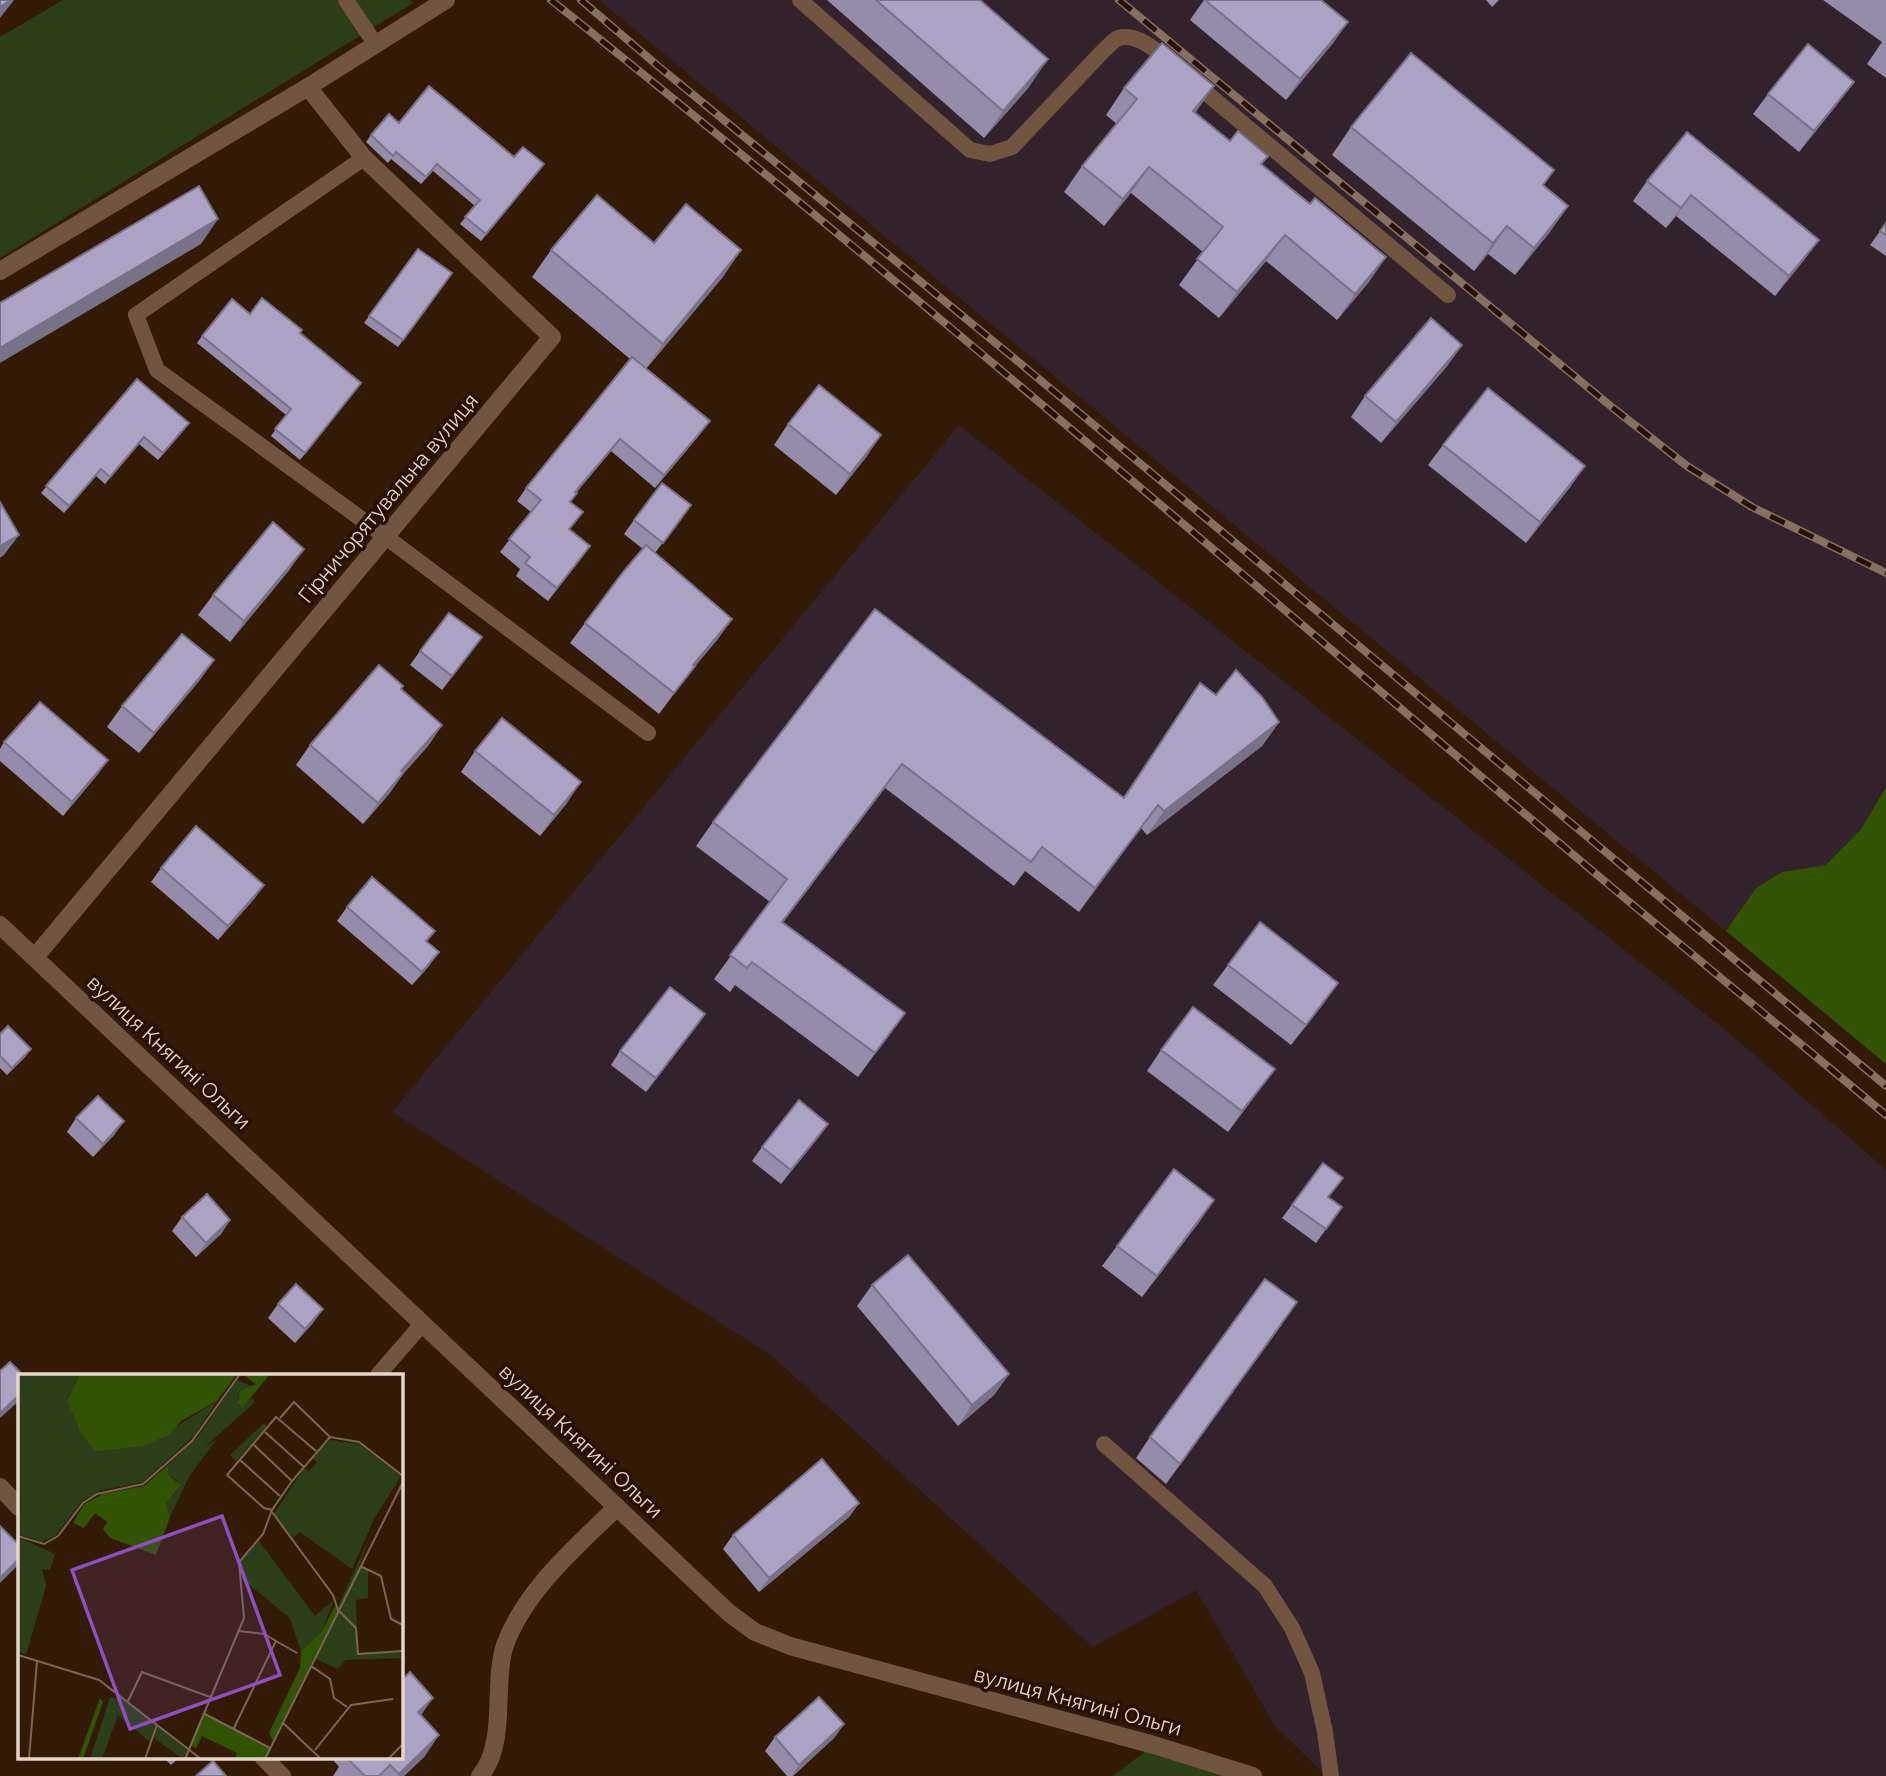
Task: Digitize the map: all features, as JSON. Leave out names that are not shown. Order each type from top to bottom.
[{"type":"street","points":[[0,271],[308,88],[446,0]]},
{"type":"street","name":"Гірничорятувальна вулиця","points":[[35,957],[552,337],[364,158],[308,88]]},
{"type":"street","name":"вулиця Княгині Ольги","points":[[0,925],[729,1613],[755,1632],[790,1646],[1154,1745],[1253,1776]]},
{"type":"street","points":[[0,1487],[18,1506]]},
{"type":"street","points":[[480,1776],[486,1769],[496,1740],[498,1693],[505,1646],[524,1609],[558,1565],[617,1507]]},
{"type":"street","points":[[264,1758],[282,1776]]},
{"type":"lane","points":[[346,0],[376,45]]},
{"type":"lane","points":[[800,0],[970,150],[990,154],[1012,147],[1105,49],[1119,38],[1135,38],[1154,49],[1448,295]]},
{"type":"lane","points":[[364,158],[136,315],[157,370],[648,733]]},
{"type":"lane","points":[[379,1374],[423,1323]]},
{"type":"lane","points":[[1104,1444],[1265,1586],[1292,1628],[1312,1673],[1331,1776]]},
{"type":"shaded area","points":[[599,0],[1886,0],[1886,787],[1861,829],[1826,865],[1782,872],[1756,888],[1726,931]]},
{"type":"shaded area","points":[[959,425],[1728,1032],[1886,1170],[1886,1776],[1326,1776],[1275,1726],[1196,1590],[1093,1647],[772,1356],[392,1112]]},
{"type":"green space","points":[[63,0],[410,0],[413,3],[0,258],[0,37]]},
{"type":"green space","points":[[1886,787],[1886,1064],[1726,931],[1756,888],[1782,872],[1826,865],[1861,829]]},
{"type":"green space","points":[[1154,1745],[1253,1776],[1113,1776]]},
{"type":"building","points":[[0,0],[11,0],[0,7]]},
{"type":"building","points":[[876,0],[980,0],[1048,59],[1003,111]]},
{"type":"building","points":[[1205,0],[1321,0],[1348,22],[1300,79]]},
{"type":"building","points":[[1162,43],[1214,86],[1193,111],[1230,141],[1238,131],[1268,156],[1261,164],[1310,204],[1315,198],[1386,257],[1355,294],[1285,235],[1237,292],[1197,259],[1223,227],[1149,167],[1123,199],[1082,166],[1137,99],[1124,88]]},
{"type":"building","points":[[1808,44],[1854,82],[1814,131],[1768,94]]},
{"type":"building","points":[[1411,53],[1554,170],[1543,185],[1568,206],[1534,248],[1507,226],[1493,243],[1351,127]]},
{"type":"building","points":[[429,86],[514,157],[523,147],[544,164],[486,234],[465,217],[480,200],[437,164],[426,177],[396,152],[393,156],[371,135],[389,114],[399,123]]},
{"type":"building","points":[[1687,132],[1819,240],[1789,276],[1691,195],[1681,208],[1647,181]]},
{"type":"building","points":[[199,186],[218,219],[0,348],[0,303]]},
{"type":"building","points":[[597,195],[654,243],[686,204],[741,250],[663,344],[551,250]]},
{"type":"building","points":[[1886,223],[1886,235],[1880,231]]},
{"type":"building","points":[[418,249],[452,273],[403,340],[369,316]]},
{"type":"building","points":[[262,298],[361,383],[305,453],[275,429],[291,409],[202,336],[232,299],[250,314]]},
{"type":"building","points":[[1431,318],[1462,345],[1396,422],[1365,396]]},
{"type":"building","points":[[632,357],[710,421],[664,475],[620,439],[575,492],[577,493],[570,502],[583,512],[569,529],[590,546],[557,588],[525,563],[530,557],[509,539],[541,500],[526,488]]},
{"type":"building","points":[[137,379],[189,423],[163,453],[144,437],[110,477],[101,469],[69,506],[46,486]]},
{"type":"building","points":[[819,385],[881,435],[850,474],[788,424]]},
{"type":"building","points":[[1488,388],[1585,466],[1540,522],[1443,445]]},
{"type":"building","points":[[662,483],[691,505],[663,543],[634,520]]},
{"type":"building","points":[[0,502],[19,535],[0,546]]},
{"type":"building","points":[[273,522],[304,549],[244,621],[213,595]]},
{"type":"building","points":[[646,545],[732,619],[693,665],[695,666],[674,693],[585,623]]},
{"type":"building","points":[[875,609],[1124,798],[1200,683],[1216,695],[1236,670],[1262,697],[1279,722],[1164,811],[1158,805],[1095,888],[1042,847],[1031,862],[902,764],[782,922],[905,1013],[875,1053],[752,962],[747,968],[730,955],[787,879],[713,822]]},
{"type":"building","points":[[449,613],[482,637],[452,676],[420,651]]},
{"type":"building","points":[[182,634],[214,660],[154,733],[122,706]]},
{"type":"building","points":[[379,665],[403,686],[401,689],[442,725],[401,771],[403,773],[378,803],[310,745]]},
{"type":"building","points":[[40,702],[108,760],[72,802],[4,742]]},
{"type":"building","points":[[502,718],[581,782],[554,815],[475,751]]},
{"type":"building","points":[[196,826],[264,885],[228,926],[161,868]]},
{"type":"building","points":[[372,877],[435,931],[426,941],[439,952],[422,972],[347,907]]},
{"type":"building","points":[[1260,922],[1338,983],[1306,1025],[1228,965]]},
{"type":"building","points":[[670,987],[705,1014],[656,1078],[620,1051]]},
{"type":"building","points":[[1193,1007],[1275,1069],[1242,1111],[1161,1050]]},
{"type":"building","points":[[8,1026],[31,1049],[12,1068],[0,1056],[0,1034]]},
{"type":"building","points":[[98,1096],[124,1121],[103,1144],[76,1118]]},
{"type":"building","points":[[799,1100],[828,1124],[791,1170],[762,1147]]},
{"type":"building","points":[[1323,1163],[1343,1178],[1328,1197],[1342,1207],[1326,1229],[1292,1205]]},
{"type":"building","points":[[1174,1169],[1214,1200],[1157,1276],[1117,1246]]},
{"type":"building","points":[[207,1194],[230,1220],[206,1243],[182,1217]]},
{"type":"building","points":[[908,1255],[1009,1374],[972,1405],[872,1285]]},
{"type":"building","points":[[1265,1279],[1297,1302],[1180,1464],[1150,1437]]},
{"type":"building","points":[[296,1284],[323,1309],[305,1329],[278,1304]]},
{"type":"building","points":[[10,1362],[22,1374],[18,1374],[18,1396],[1,1412],[0,1410],[0,1371]]},
{"type":"building","points":[[822,1459],[859,1503],[769,1578],[733,1535]]},
{"type":"building","points":[[0,1526],[18,1544],[18,1560],[0,1578]]},
{"type":"building","points":[[410,1672],[433,1698],[418,1712],[439,1735],[399,1774],[390,1765],[379,1776],[365,1776],[347,1758],[402,1758],[402,1680]]},
{"type":"building","points":[[819,1697],[844,1724],[799,1765],[775,1737]]},
{"type":"building","points":[[213,1761],[226,1776],[196,1776]]},
{"type":"railway","points":[[551,0],[936,316],[1609,885],[1886,1115]]},
{"type":"railway","points":[[581,0],[1886,1086]]},
{"type":"railway","points":[[1119,0],[1687,466],[1752,507],[1886,573]]}]
